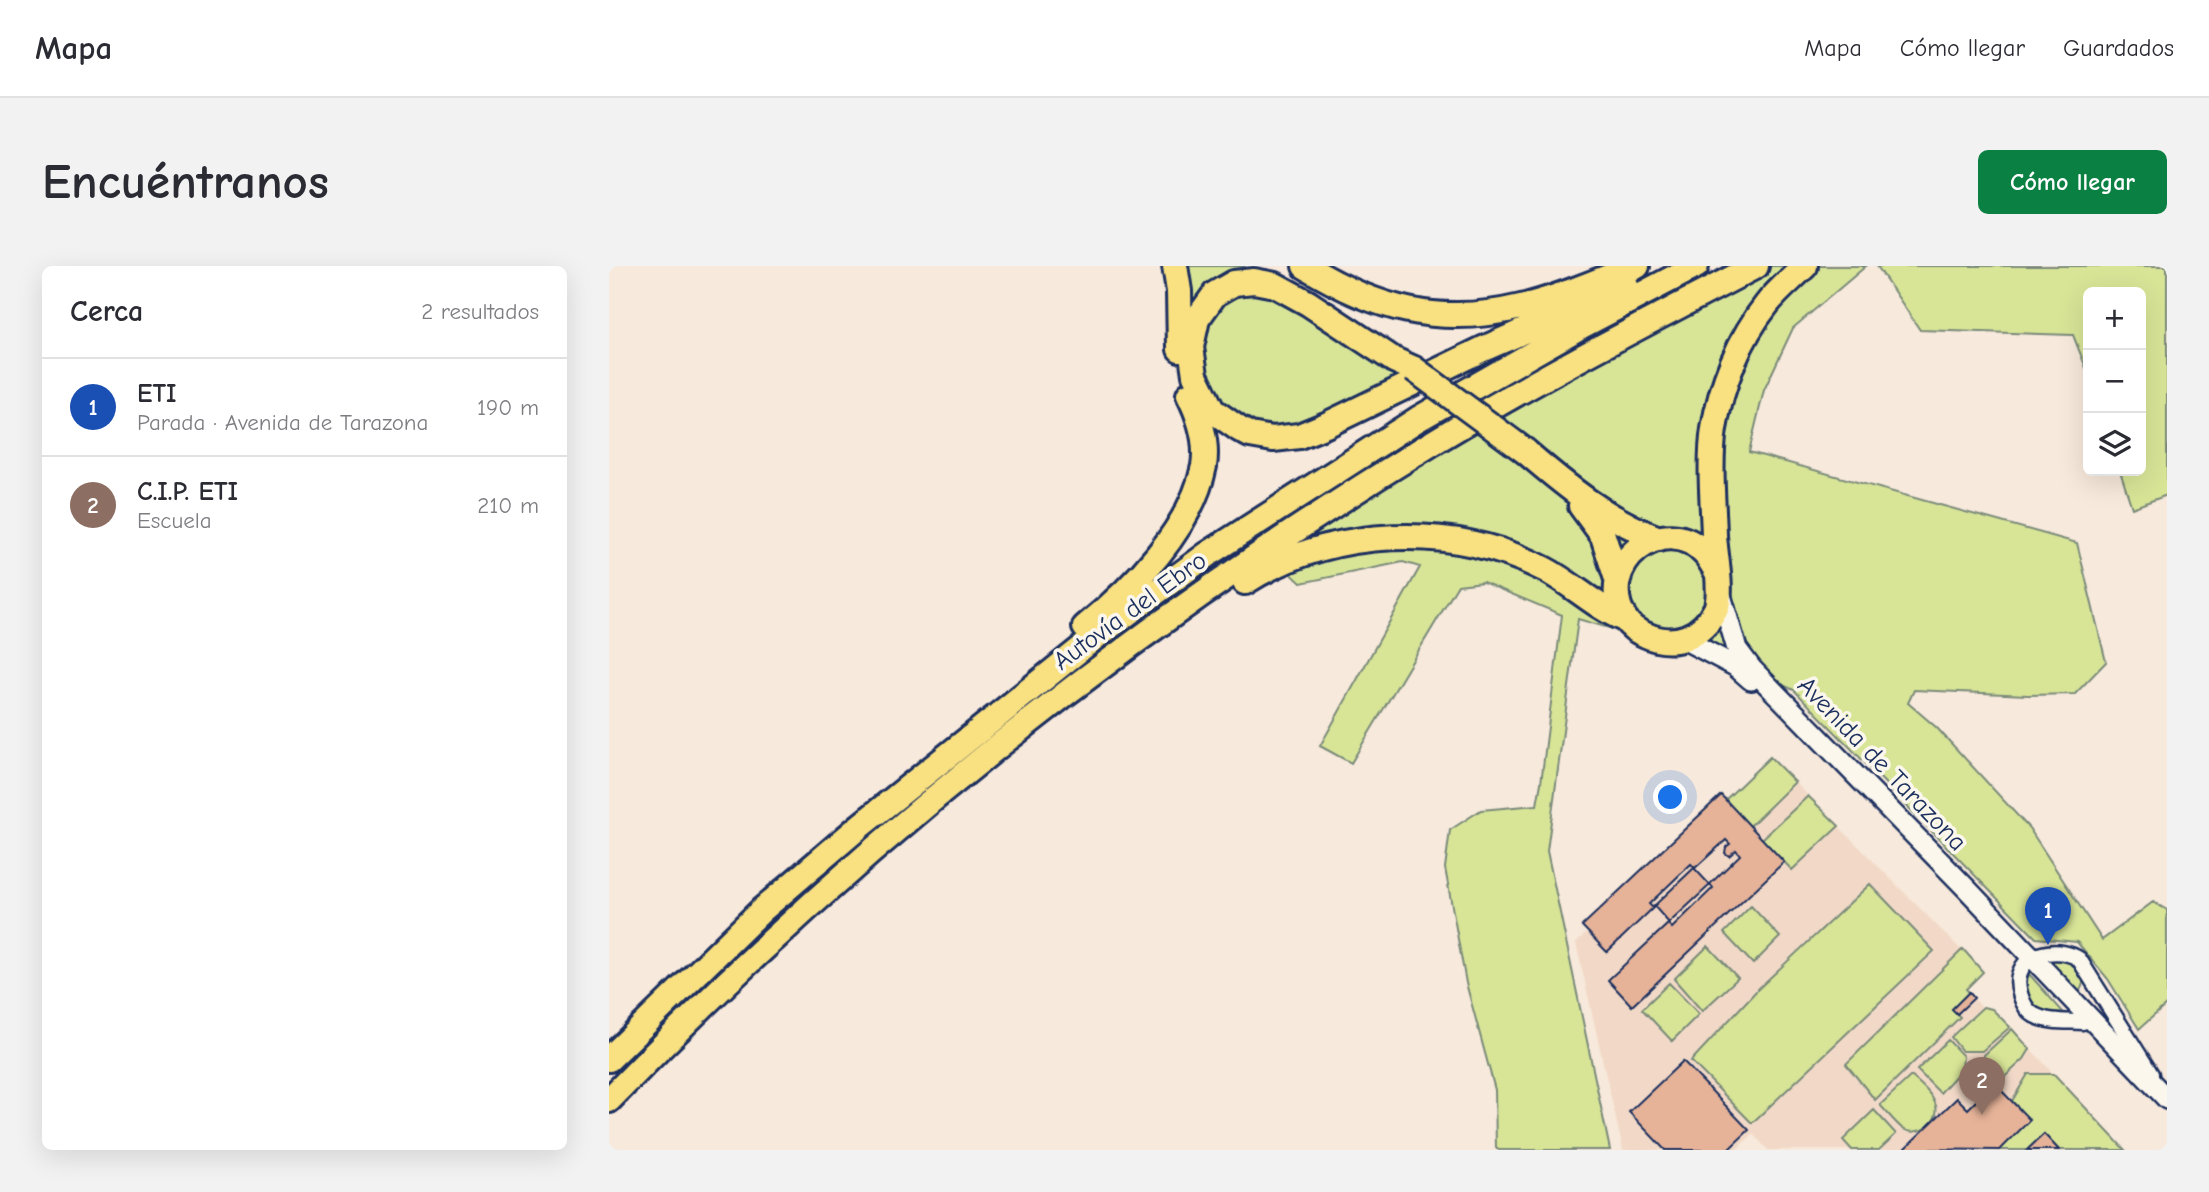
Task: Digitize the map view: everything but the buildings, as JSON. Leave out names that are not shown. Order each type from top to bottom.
[{"type":"highway","points":[[881,808],[913,767],[1101,614],[1159,553],[1187,512],[1204,466],[1205,444],[1200,416],[1182,372],[1179,291],[1175,266]]},
{"type":"highway","points":[[1268,266],[1392,347],[1414,369],[1611,518],[1659,539]]},
{"type":"highway","points":[[1290,266],[1325,288],[1329,304]]},
{"type":"highway","points":[[1305,266],[1357,295],[1410,310],[1451,316],[1522,307],[1637,266]]},
{"type":"highway","points":[[1414,369],[1394,360],[1308,303],[1275,285],[1254,281],[1234,283],[1215,294],[1197,319],[1191,347],[1195,375],[1212,410],[1250,435],[1273,439],[1299,436],[1667,266]]},
{"type":"highway","name":"Autovía del Ebro","points":[[609,1059],[762,910],[881,808],[1098,635],[1208,554],[1417,419],[1576,328],[1696,266]]},
{"type":"highway","name":"Autovía del Ebro","points":[[609,1100],[781,931],[889,835],[973,766],[1139,638],[1326,510],[1431,444],[1590,352],[1756,266]]},
{"type":"highway","points":[[1062,698],[1111,677],[1212,602],[1265,569],[1307,553],[1352,541],[1398,536],[1441,539],[1483,547],[1541,568],[1566,582],[1607,612],[1626,620],[1637,631],[1657,640],[1683,639],[1695,634],[1707,624],[1717,606],[1714,432],[1722,391],[1741,343],[1767,303],[1805,266]]},
{"type":"highway","points":[[1567,486],[1604,536],[1617,579],[1617,598],[1626,620]]},
{"type":"highway","points":[[1617,579],[1624,563],[1644,544],[1659,539],[1677,539],[1692,544],[1705,554],[1718,582]]},
{"type":"main road","name":"Avenida de Tarazona","points":[[1718,582],[1725,616],[1737,649],[1752,669],[2166,1102]]},
{"type":"main road","name":"Avenida de Tarazona","points":[[1683,639],[1745,673],[2030,961],[2083,1022],[2166,1102]]},
{"type":"street","points":[[2083,1022],[2053,1021],[2034,1015],[2022,1000],[2020,971],[2043,954],[2056,952],[2079,959],[2166,1102]]},
{"type":"shaded area","points":[[1770,757],[1983,972],[1966,990],[1988,1014],[1996,1016],[2010,1027],[2125,1150],[1768,1150],[1753,1134],[1736,1150],[1623,1150],[1576,943]]},
{"type":"green space","points":[[1184,266],[1244,266],[1247,269],[1191,310]]},
{"type":"green space","points":[[1734,266],[1866,266],[1793,328],[1764,390],[1749,452],[2077,543],[2106,662],[2075,694],[2028,695],[1914,690],[1908,703],[1937,728],[2029,828],[2102,940],[2153,902],[2167,910],[2167,1004],[2139,1029],[2108,979],[2077,942],[2036,938],[1794,690],[1748,668],[1578,619],[1547,851],[1610,1150],[1499,1150],[1496,1148],[1495,1090],[1466,983],[1445,868],[1450,830],[1481,810],[1537,805],[1562,615],[1483,582],[1458,585],[1351,763],[1320,746],[1420,567],[1403,562],[1301,583],[1253,538],[1473,395],[1671,301]]},
{"type":"green space","points":[[1877,266],[2167,266],[2167,495],[2132,508],[2122,476],[2146,476],[2146,287],[2083,287],[2083,360],[2073,335],[1920,330]]},
{"type":"green space","points":[[1264,289],[1403,378],[1315,423],[1277,429],[1240,421],[1214,400],[1200,364],[1201,345],[1213,312],[1225,297]]},
{"type":"green space","points":[[1770,757],[1795,782],[1749,827],[1724,801]]},
{"type":"green space","points":[[1808,796],[1839,826],[1792,870],[1762,839]]},
{"type":"green space","points":[[1870,884],[1934,951],[1752,1123],[1691,1061],[1758,989]]},
{"type":"green space","points":[[1751,906],[1780,937],[1753,964],[1724,933]]},
{"type":"green space","points":[[1708,946],[1738,978],[1702,1011],[1674,979]]},
{"type":"green space","points":[[1963,949],[1983,972],[1966,989],[1969,992],[1952,1009],[1960,1017],[1875,1100],[1846,1064]]},
{"type":"green space","points":[[2053,958],[2073,959],[2083,979],[2079,992],[2076,993],[2048,963]]},
{"type":"green space","points":[[2029,974],[2063,1012],[2047,1011],[2034,1004],[2027,991]]},
{"type":"green space","points":[[1669,983],[1699,1014],[1672,1041],[1642,1009]]},
{"type":"green space","points":[[1983,1007],[1992,1009],[2010,1027],[1982,1051],[1962,1051],[1951,1037]]},
{"type":"green space","points":[[2012,1029],[2030,1049],[2024,1059],[1996,1085],[1982,1073],[1984,1055]]},
{"type":"green space","points":[[1948,1040],[1963,1056],[1962,1069],[1940,1093],[1917,1070]]},
{"type":"green space","points":[[2028,1074],[2054,1074],[2125,1150],[2059,1150],[2044,1134],[2027,1150],[2000,1150],[2029,1120],[2012,1101]]},
{"type":"green space","points":[[1911,1076],[1929,1093],[1936,1106],[1935,1118],[1931,1123],[1915,1132],[1903,1129],[1880,1105]]},
{"type":"green space","points":[[1874,1110],[1896,1134],[1879,1150],[1852,1150],[1843,1140]]},
{"type":"place","name":"ETI","points":[[2048,945]]},
{"type":"place","name":"C.I.P. ETI","points":[[1982,1115]]}]
